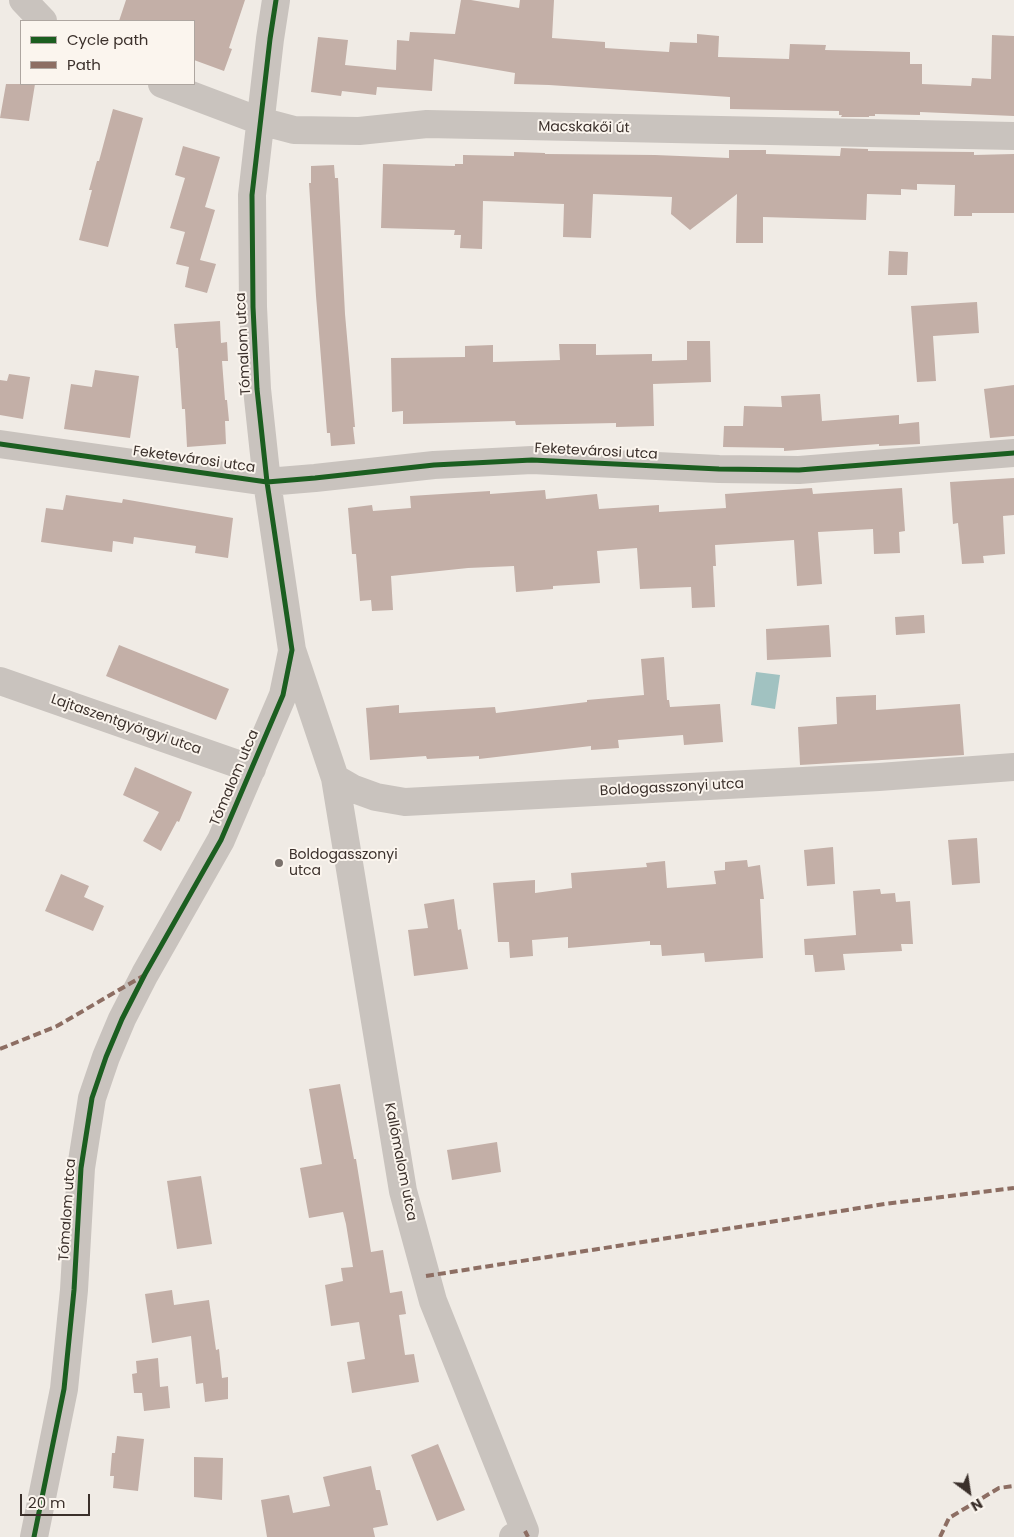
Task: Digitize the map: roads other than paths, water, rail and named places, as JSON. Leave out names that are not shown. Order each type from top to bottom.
[{"type":"street","points":[[23,0],[42,20]]},
{"type":"street","name":"Tómalom utca","points":[[276,0],[252,195],[253,307],[257,389],[267,482],[292,650],[335,778]]},
{"type":"street","name":"Macskakői út","points":[[165,85],[260,121],[294,130],[359,132],[427,124],[1014,136]]},
{"type":"street","name":"Feketevárosi utca","points":[[0,444],[267,482],[434,465],[532,460],[719,469],[799,470],[1014,453]]},
{"type":"street","name":"Tómalom utca","points":[[34,1537],[64,1389],[74,1290],[81,1168],[92,1098],[122,1019],[145,974],[221,840],[282,695],[292,650]]},
{"type":"street","name":"Lajtaszentgyörgyi utca","points":[[0,681],[252,769]]},
{"type":"street","name":"Boldogasszonyi utca","points":[[335,778],[354,790],[376,797],[405,802],[879,777],[1014,767]]},
{"type":"street","name":"Kallómalom utca","points":[[335,778],[403,1191],[433,1301],[519,1534]]},
{"type":"water","points":[[756,672],[780,675],[775,709],[751,705]]},
{"type":"place","name":"Boldogasszonyi utca","points":[[279,863]]}]
